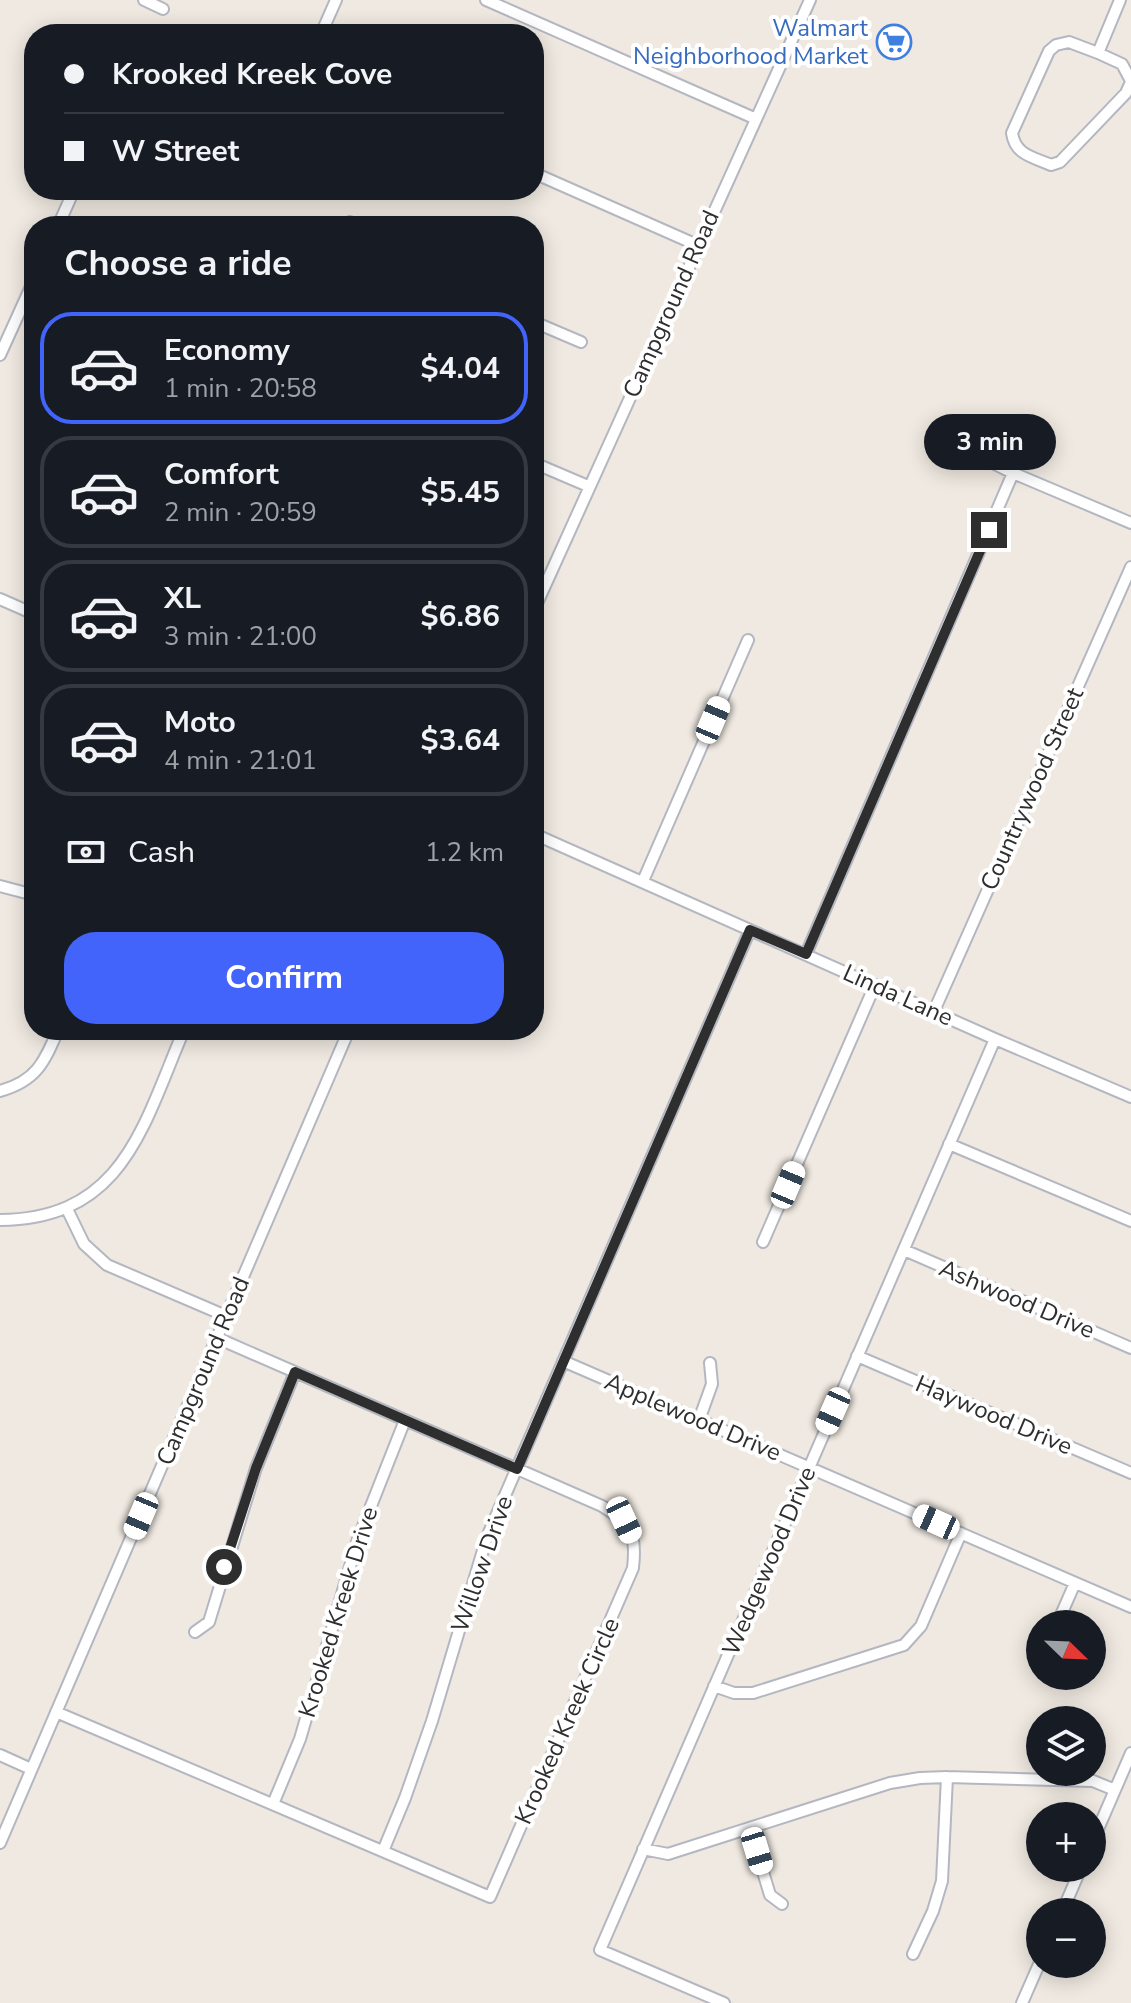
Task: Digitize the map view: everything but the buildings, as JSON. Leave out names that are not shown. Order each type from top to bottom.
[{"type":"street","points":[[144,0],[163,9]]},
{"type":"street","points":[[325,24],[336,0]]},
{"type":"street","points":[[486,0],[541,24]]},
{"type":"street","name":"Campground Road","points":[[544,587],[810,0]]},
{"type":"street","points":[[1098,53],[1120,0]]},
{"type":"street","points":[[544,26],[754,118]]},
{"type":"street","points":[[1069,42],[1098,53],[1122,64],[1131,81],[1126,93],[1060,162],[1051,165],[1020,152],[1013,145],[1012,133],[1049,51],[1056,45],[1069,42]]},
{"type":"street","points":[[544,177],[697,245]]},
{"type":"street","points":[[0,355],[24,302]]},
{"type":"street","points":[[544,326],[581,342]]},
{"type":"street","points":[[954,444],[1013,473],[1131,523]]},
{"type":"street","points":[[544,467],[588,486]]},
{"type":"street","points":[[806,954],[1013,473]]},
{"type":"street","name":"Countrywood Street","points":[[934,1011],[1131,567]]},
{"type":"street","points":[[0,599],[24,610]]},
{"type":"street","points":[[643,881],[748,640]]},
{"type":"street","name":"Linda Lane","points":[[544,838],[1131,1097]]},
{"type":"street","points":[[0,886],[24,892]]},
{"type":"street","name":"Willow Drive","points":[[383,1851],[423,1749],[487,1537],[750,930]]},
{"type":"street","points":[[763,1242],[875,985]]},
{"type":"street","name":"Wedgewood Drive","points":[[724,2003],[600,1950],[995,1039]]},
{"type":"street","points":[[0,1091],[19,1086],[38,1071],[53,1040]]},
{"type":"street","points":[[0,1220],[30,1218],[67,1209],[110,1179],[138,1137],[180,1040]]},
{"type":"street","name":"Campground Road","points":[[0,1843],[345,1040]]},
{"type":"street","points":[[949,1144],[1131,1221]]},
{"type":"street","points":[[67,1209],[84,1244],[107,1265],[226,1316]]},
{"type":"street","name":"Ashwood Drive","points":[[904,1250],[1131,1348]]},
{"type":"street","name":"Krooked Kreek Circle","points":[[56,1712],[490,1897],[633,1568],[634,1540],[624,1520],[602,1506],[217,1338]]},
{"type":"street","name":"Haywood Drive","points":[[857,1356],[1131,1473]]},
{"type":"street","name":"Applewood Drive","points":[[563,1361],[1131,1607]]},
{"type":"street","points":[[699,1420],[712,1384],[710,1363]]},
{"type":"street","points":[[195,1632],[209,1622],[256,1468],[295,1372]]},
{"type":"street","name":"Krooked Kreek Drive","points":[[273,1804],[300,1739],[358,1539],[405,1420]]},
{"type":"street","points":[[714,1686],[734,1693],[753,1693],[904,1645],[921,1626],[961,1533]]},
{"type":"street","points":[[1063,1610],[1075,1583]]},
{"type":"street","points":[[1106,1811],[1131,1753]]},
{"type":"street","points":[[0,1755],[31,1769]]},
{"type":"street","points":[[913,1954],[933,1911],[942,1881],[947,1777]]},
{"type":"street","points":[[643,1849],[668,1854],[890,1783],[920,1778],[1093,1781],[1115,1790]]},
{"type":"street","points":[[750,1829],[770,1895],[782,1904]]},
{"type":"street","points":[[1022,2003],[1033,1978]]},
{"type":"place","name":"Walmart Neighborhood Market","points":[[894,42]]},
{"type":"route","points":[[224,1567],[256,1468],[295,1372],[517,1469],[750,930],[806,954],[989,530]]}]
